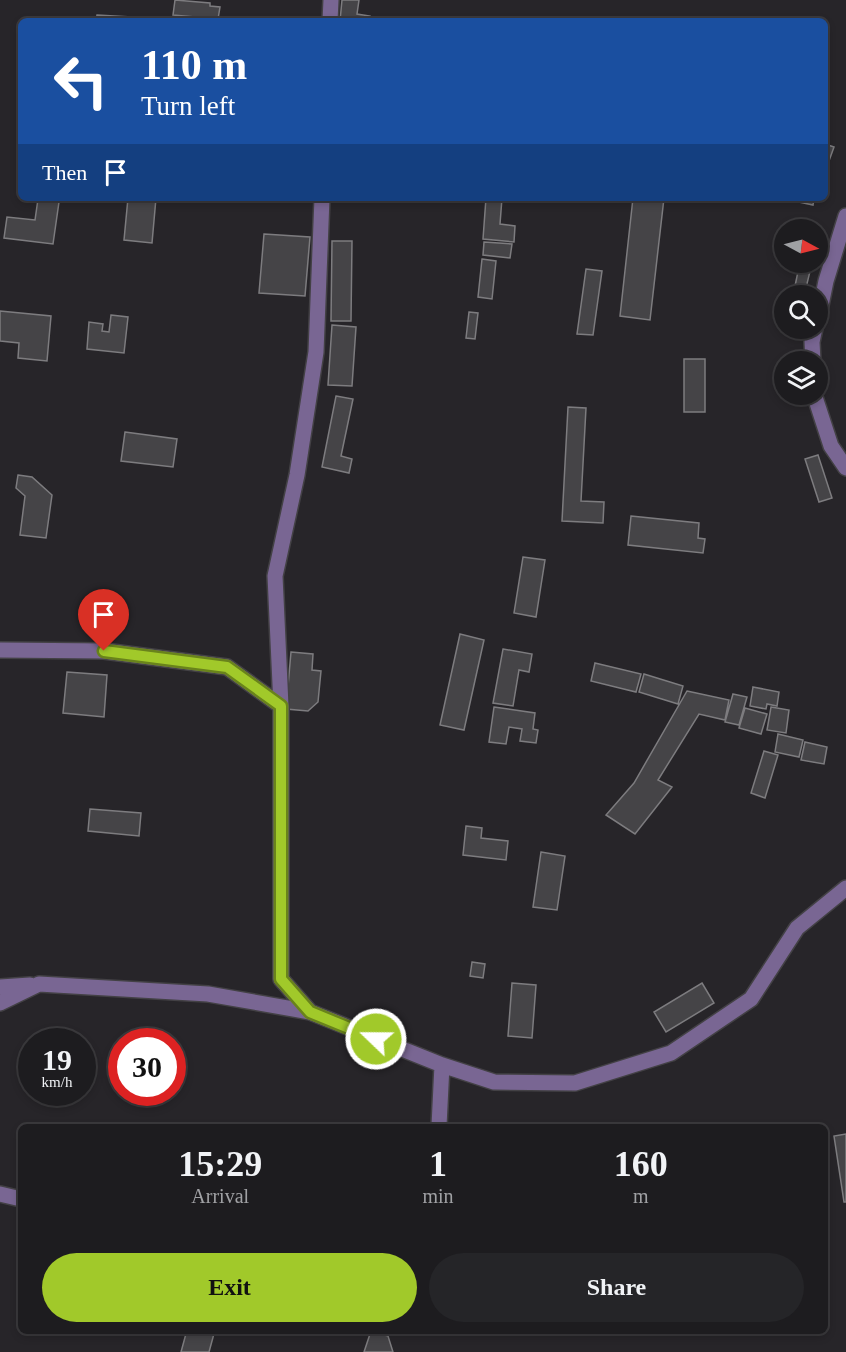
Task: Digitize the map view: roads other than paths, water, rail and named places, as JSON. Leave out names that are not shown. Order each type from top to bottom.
[{"type":"street","points":[[330,18],[331,0]]},
{"type":"street","points":[[310,1012],[281,979],[281,706],[275,576],[297,475],[316,352],[322,201]]},
{"type":"street","points":[[827,285],[846,216]]},
{"type":"street","points":[[818,405],[831,446],[846,468]]},
{"type":"street","points":[[0,650],[104,651],[227,667],[281,706]]},
{"type":"street","points":[[0,987],[39,984],[208,994],[310,1012],[442,1065],[494,1082],[575,1083],[671,1053],[751,999],[797,928],[846,888]]},
{"type":"street","points":[[0,1003],[39,984]]},
{"type":"street","points":[[439,1124],[442,1065]]},
{"type":"street","points":[[0,1194],[18,1198]]}]
